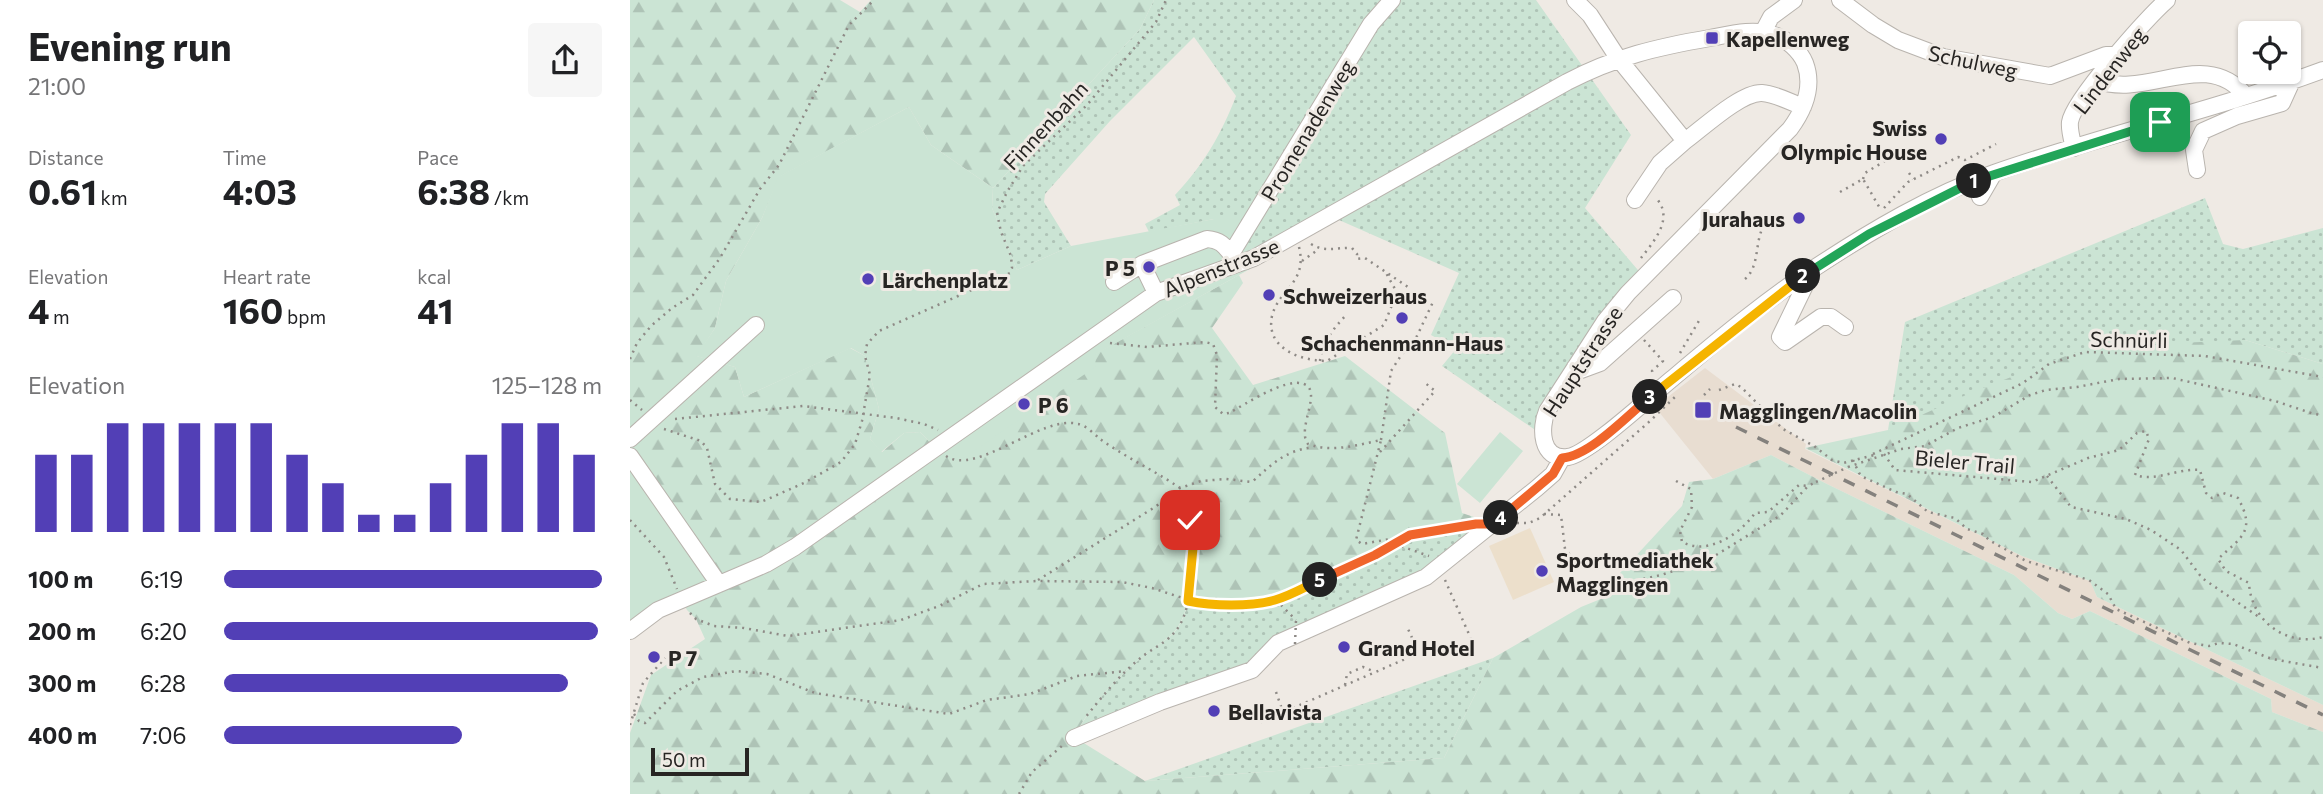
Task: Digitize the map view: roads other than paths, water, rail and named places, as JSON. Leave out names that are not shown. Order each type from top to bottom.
[{"type":"street","name":"Promenadenweg","points":[[1233,259],[1371,24],[1392,0]]},
{"type":"street","points":[[1575,0],[1590,15],[1618,58],[1685,141]]},
{"type":"street","points":[[1763,32],[1771,17],[1794,0]]},
{"type":"street","name":"Schulweg","points":[[1840,0],[1898,40],[1943,57],[2050,76],[2106,55],[2117,55]]},
{"type":"street","name":"Lindenweg","points":[[2074,148],[2070,130],[2072,114],[2077,104],[2167,0]]},
{"type":"street","name":"Alpenstrasse","points":[[630,631],[659,610],[766,564],[795,547],[1156,293],[1233,259],[1254,258],[1567,82],[1618,58],[1665,45],[1763,32]]},
{"type":"street","name":"Hauptstrasse","points":[[1562,458],[1549,450],[1544,443],[1542,423],[1605,321],[1628,293],[1781,138],[1803,107],[1809,84],[1802,57],[1787,42],[1763,32]]},
{"type":"street","points":[[2301,79],[2323,70]]},
{"type":"street","points":[[2096,80],[2110,86],[2125,86],[2203,73],[2223,76],[2236,84],[2246,96]]},
{"type":"street","points":[[1074,737],[1160,702],[1252,670],[1278,643],[1426,577],[1437,562],[1495,524],[1553,474],[1562,458],[1571,457],[1592,445],[1683,369],[1813,269],[1869,234],[1994,173],[2285,84]]},
{"type":"street","points":[[2197,170],[2194,150],[2203,131],[2237,116],[2282,103],[2291,84]]},
{"type":"street","points":[[1641,193],[1660,163],[1733,104],[1754,93],[1772,95],[1803,107]]},
{"type":"street","points":[[1980,197],[1994,173]]},
{"type":"street","points":[[1114,282],[1142,264],[1207,239],[1223,243],[1233,259]]},
{"type":"street","points":[[1142,264],[1156,293]]},
{"type":"street","points":[[1813,269],[1780,337],[1785,342],[1821,317],[1831,317],[1845,327]]},
{"type":"street","points":[[1575,367],[1581,370],[1600,363],[1673,298]]},
{"type":"street","points":[[630,439],[756,325]]},
{"type":"street","points":[[630,456],[719,584]]},
{"type":"railway","points":[[1736,427],[2323,715]]},
{"type":"place","name":"Kapellenweg","points":[[1712,38]]},
{"type":"place","name":"Swiss Olympic House","points":[[1941,139]]},
{"type":"place","name":"Jurahaus","points":[[1799,218]]},
{"type":"place","name":"P 5","points":[[1149,267]]},
{"type":"place","name":"Lärchenplatz","points":[[868,279]]},
{"type":"place","name":"Schweizerhaus","points":[[1269,295]]},
{"type":"place","name":"Schachenmann-Haus","points":[[1402,318]]},
{"type":"place","name":"P 6","points":[[1024,404]]},
{"type":"place","name":"Magglingen/Macolin","points":[[1703,410]]},
{"type":"place","name":"Sportmediathek Magglingen","points":[[1542,571]]},
{"type":"place","name":"Grand Hotel","points":[[1344,647]]},
{"type":"place","name":"P 7","points":[[654,657]]},
{"type":"place","name":"Bellavista","points":[[1214,711]]}]
